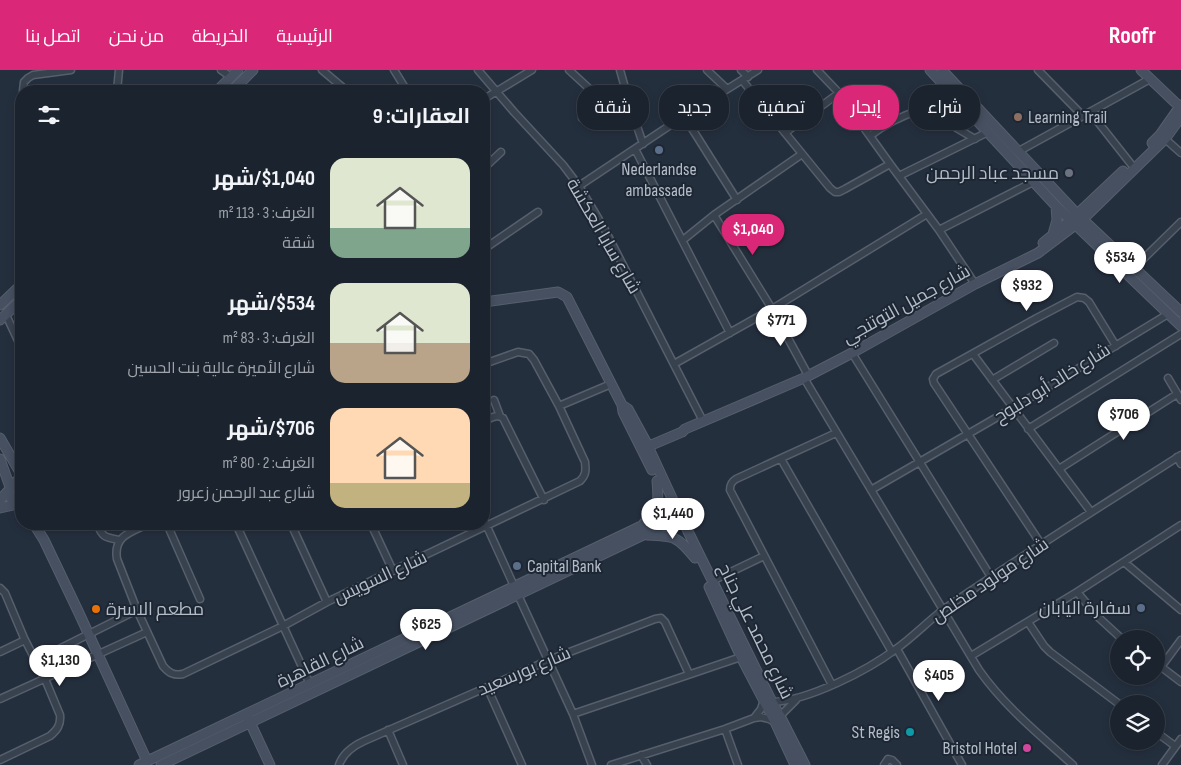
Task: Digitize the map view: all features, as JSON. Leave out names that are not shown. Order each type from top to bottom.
[{"type":"main road","points":[[238,85],[253,70]]},
{"type":"main road","points":[[930,70],[1056,206],[1077,220],[1180,309]]},
{"type":"main road","points":[[942,70],[1019,152],[1077,220],[1181,326]]},
{"type":"main road","points":[[1077,220],[1132,164],[1163,137],[1180,107],[1141,70]]},
{"type":"main road","points":[[224,85],[235,74]]},
{"type":"main road","points":[[1077,220],[1163,137],[1181,117]]},
{"type":"main road","points":[[1053,234],[1057,220],[1056,206]]},
{"type":"main road","name":"شارع جميل التوتنجي","points":[[1032,256],[1035,250],[1053,234],[1077,220]]},
{"type":"main road","name":"شارع جميل التوتنجي","points":[[644,446],[682,427],[685,428],[703,421],[806,376],[852,353],[975,284],[1038,253],[1077,220]]},
{"type":"main road","points":[[0,304],[15,290]]},
{"type":"main road","name":"شارع محمد علي جناح","points":[[490,301],[554,292],[562,293],[567,297],[622,405],[622,412],[644,446],[677,515],[712,581],[768,701]]},
{"type":"main road","points":[[3,318],[15,306]]},
{"type":"main road","points":[[0,438],[15,464]]},
{"type":"main road","name":"شارع محمد علي جناح","points":[[644,446],[657,481],[677,515],[741,657],[804,765]]},
{"type":"main road","points":[[0,459],[10,488],[10,496],[15,501]]},
{"type":"main road","points":[[657,481],[657,504],[642,531],[675,538],[685,545],[695,558]]},
{"type":"main road","points":[[0,500],[15,482]]},
{"type":"main road","points":[[0,508],[15,505]]},
{"type":"main road","name":"شارع القاهرة","points":[[143,763],[248,718],[677,515]]},
{"type":"main road","points":[[38,530],[98,655],[143,763]]},
{"type":"main road","points":[[42,530],[44,540]]},
{"type":"main road","name":"شارع القاهرة","points":[[161,765],[310,684],[516,590]]},
{"type":"main road","points":[[248,718],[270,765]]},
{"type":"main road","name":"شارع محمد علي جناح","points":[[778,719],[795,765]]},
{"type":"street","points":[[23,85],[30,76],[38,72],[71,70]]},
{"type":"street","points":[[119,85],[120,70]]},
{"type":"street","points":[[220,70],[235,74]]},
{"type":"street","points":[[394,70],[403,85]]},
{"type":"street","name":"شارع سابا العكشة","points":[[478,70],[563,165],[579,186],[604,228],[703,421]]},
{"type":"street","points":[[490,96],[532,70]]},
{"type":"street","points":[[569,70],[585,85]]},
{"type":"street","points":[[620,70],[642,144]]},
{"type":"street","points":[[708,70],[723,85]]},
{"type":"street","points":[[741,70],[785,133],[835,192],[845,190],[890,164]]},
{"type":"street","points":[[729,88],[758,70]]},
{"type":"street","points":[[817,70],[833,87]]},
{"type":"street","points":[[1038,70],[1083,116]]},
{"type":"street","points":[[326,71],[339,85]]},
{"type":"street","points":[[1019,152],[1150,79]]},
{"type":"street","points":[[785,133],[833,97]]},
{"type":"street","points":[[870,136],[883,126],[920,110],[948,123],[975,139]]},
{"type":"street","points":[[1090,112],[1132,164]]},
{"type":"street","points":[[579,186],[663,130]]},
{"type":"street","points":[[693,130],[737,200]]},
{"type":"street","points":[[866,130],[940,230],[975,284]]},
{"type":"street","points":[[899,176],[988,132]]},
{"type":"street","points":[[1163,137],[1181,153]]},
{"type":"street","points":[[635,149],[730,333]]},
{"type":"street","points":[[490,162],[501,152]]},
{"type":"street","points":[[683,240],[714,215],[802,154]]},
{"type":"street","points":[[940,230],[1033,182]]},
{"type":"street","points":[[490,244],[538,212]]},
{"type":"street","points":[[674,364],[772,309],[927,214]]},
{"type":"street","points":[[714,215],[772,309],[836,433],[990,686],[1023,720],[1073,765]]},
{"type":"street","points":[[1134,268],[1181,222]]},
{"type":"street","name":"شارع خالد أبو دلبوح","points":[[871,490],[920,462],[1013,408],[1116,346],[1089,302],[1084,298],[1078,297],[1066,302],[936,374],[933,378],[934,383],[968,434]]},
{"type":"street","points":[[1116,346],[1168,314]]},
{"type":"street","points":[[3,318],[15,337]]},
{"type":"street","points":[[1028,429],[1181,334]]},
{"type":"street","points":[[992,380],[1054,343]]},
{"type":"street","name":"شارع السويس","points":[[490,362],[518,352],[529,354],[559,406],[585,462],[586,471],[585,476],[580,482],[544,500],[490,521]]},
{"type":"street","points":[[852,353],[991,577]]},
{"type":"street","points":[[973,354],[1091,512]]},
{"type":"street","points":[[1059,469],[1179,397],[1168,378]]},
{"type":"street","points":[[559,406],[611,384]]},
{"type":"street","points":[[494,400],[500,416],[503,418],[544,500]]},
{"type":"street","points":[[490,418],[500,416]]},
{"type":"street","points":[[832,685],[730,490],[730,486],[736,479],[836,433]]},
{"type":"street","points":[[968,434],[1041,544]]},
{"type":"street","points":[[1179,456],[1181,464]]},
{"type":"street","name":"شارع مولود مخلص","points":[[768,701],[780,702],[797,699],[832,685],[876,662],[991,577],[1179,456]]},
{"type":"street","points":[[781,459],[962,765]]},
{"type":"street","points":[[971,656],[1077,592],[1181,525]]},
{"type":"street","points":[[100,530],[104,536],[119,540],[134,530]]},
{"type":"street","points":[[170,530],[200,599]]},
{"type":"street","points":[[239,530],[310,684]]},
{"type":"street","points":[[294,530],[327,602]]},
{"type":"street","points":[[374,530],[393,571]]},
{"type":"street","name":"شارع السويس","points":[[119,540],[116,550],[117,559],[137,610],[163,666],[170,673],[177,676],[283,626],[472,530]]},
{"type":"street","points":[[488,530],[573,714],[592,765]]},
{"type":"street","points":[[712,581],[764,556]]},
{"type":"street","points":[[1124,562],[1181,610]]},
{"type":"street","points":[[0,588],[5,593],[60,715],[59,726],[50,736],[0,760]]},
{"type":"street","points":[[1077,592],[1098,618],[1112,630]]},
{"type":"street","points":[[35,661],[137,610]]},
{"type":"street","name":"شارع بورسعيد","points":[[339,765],[341,759],[355,746],[388,730],[548,660],[655,619],[661,618],[665,622],[689,674]]},
{"type":"street","points":[[1028,622],[1050,652],[1110,697]]},
{"type":"street","points":[[0,699],[147,632]]},
{"type":"street","points":[[0,652],[25,640]]},
{"type":"street","points":[[1165,658],[1181,640]]},
{"type":"street","points":[[573,714],[741,657]]},
{"type":"street","points":[[1165,670],[1181,682]]},
{"type":"street","points":[[487,687],[522,765]]},
{"type":"street","name":"شارع مولود مخلص","points":[[778,719],[797,699]]},
{"type":"street","points":[[754,718],[768,701]]},
{"type":"street","points":[[611,765],[726,729],[754,718],[778,719]]},
{"type":"street","points":[[726,729],[738,765]]},
{"type":"street","points":[[388,730],[403,765]]},
{"type":"street","points":[[1165,739],[1175,746]]},
{"type":"street","points":[[1162,765],[1181,739]]},
{"type":"street","points":[[641,755],[647,765]]},
{"type":"street","points":[[884,765],[888,759],[897,765]]},
{"type":"place","name":"Learning Trail","points":[[1018,117]]},
{"type":"place","name":"Nederlandse ambassade","points":[[659,150]]},
{"type":"place","name":"مسجد عباد الرحمن","points":[[1069,173]]},
{"type":"place","name":"Capital Bank","points":[[517,566]]},
{"type":"place","name":"سفارة اليابان","points":[[1141,608]]},
{"type":"place","name":"مطعم الاسرة","points":[[96,609]]},
{"type":"place","name":"St Regis","points":[[910,732]]},
{"type":"place","name":"Bristol Hotel","points":[[1027,748]]}]
